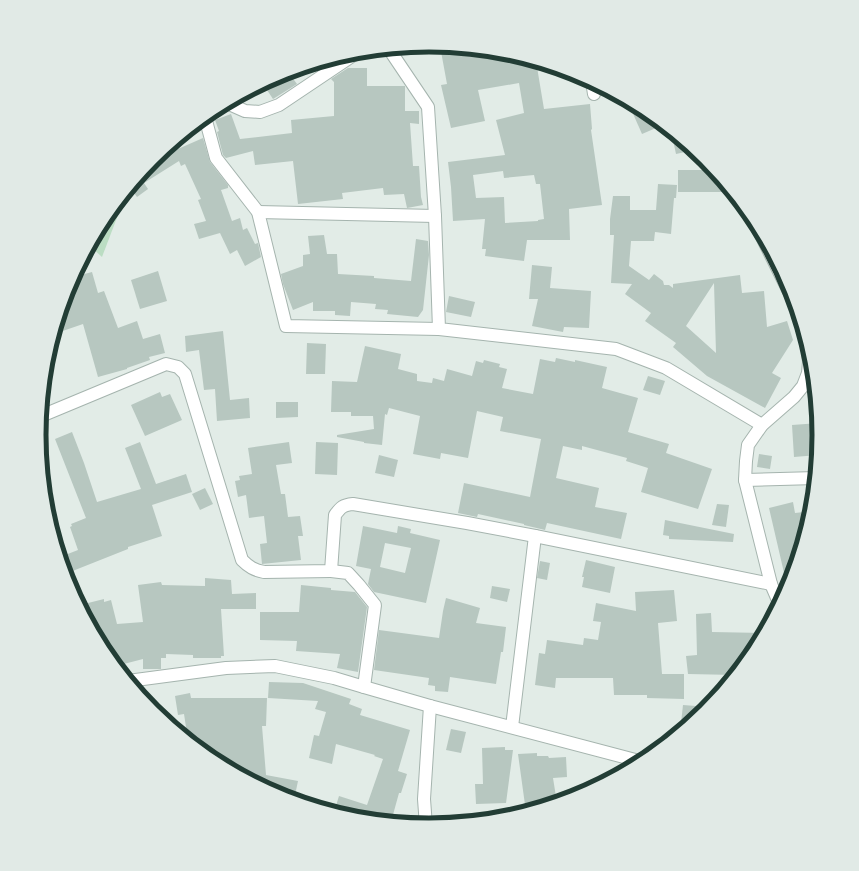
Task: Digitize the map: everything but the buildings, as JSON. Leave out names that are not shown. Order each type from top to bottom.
[{"type":"street","points":[[392,54],[428,107],[435,216],[439,329]]},
{"type":"street","points":[[233,106],[244,111],[260,112],[279,105],[343,62]]},
{"type":"street","points":[[593,89],[594,94]]},
{"type":"street","points":[[207,123],[216,158],[258,212],[286,326],[439,329],[616,349],[666,368],[762,426]]},
{"type":"street","points":[[258,212],[435,216]]},
{"type":"street","points":[[47,414],[166,364],[178,367],[185,374],[242,560],[255,570],[264,572],[348,572],[375,606],[364,687]]},
{"type":"street","points":[[777,597],[771,584],[745,480],[748,445],[762,426],[794,397],[803,386],[808,373]]},
{"type":"street","points":[[745,480],[811,478]]},
{"type":"street","points":[[331,571],[335,515],[340,508],[345,505],[353,504],[467,523],[771,584]]},
{"type":"street","points":[[512,727],[534,536]]},
{"type":"street","points":[[134,680],[226,668],[275,666],[334,678],[430,706],[634,760]]},
{"type":"street","points":[[425,819],[424,799],[430,706]]},
{"type":"green space","points":[[117,214],[118,215],[102,257],[94,250]]}]
